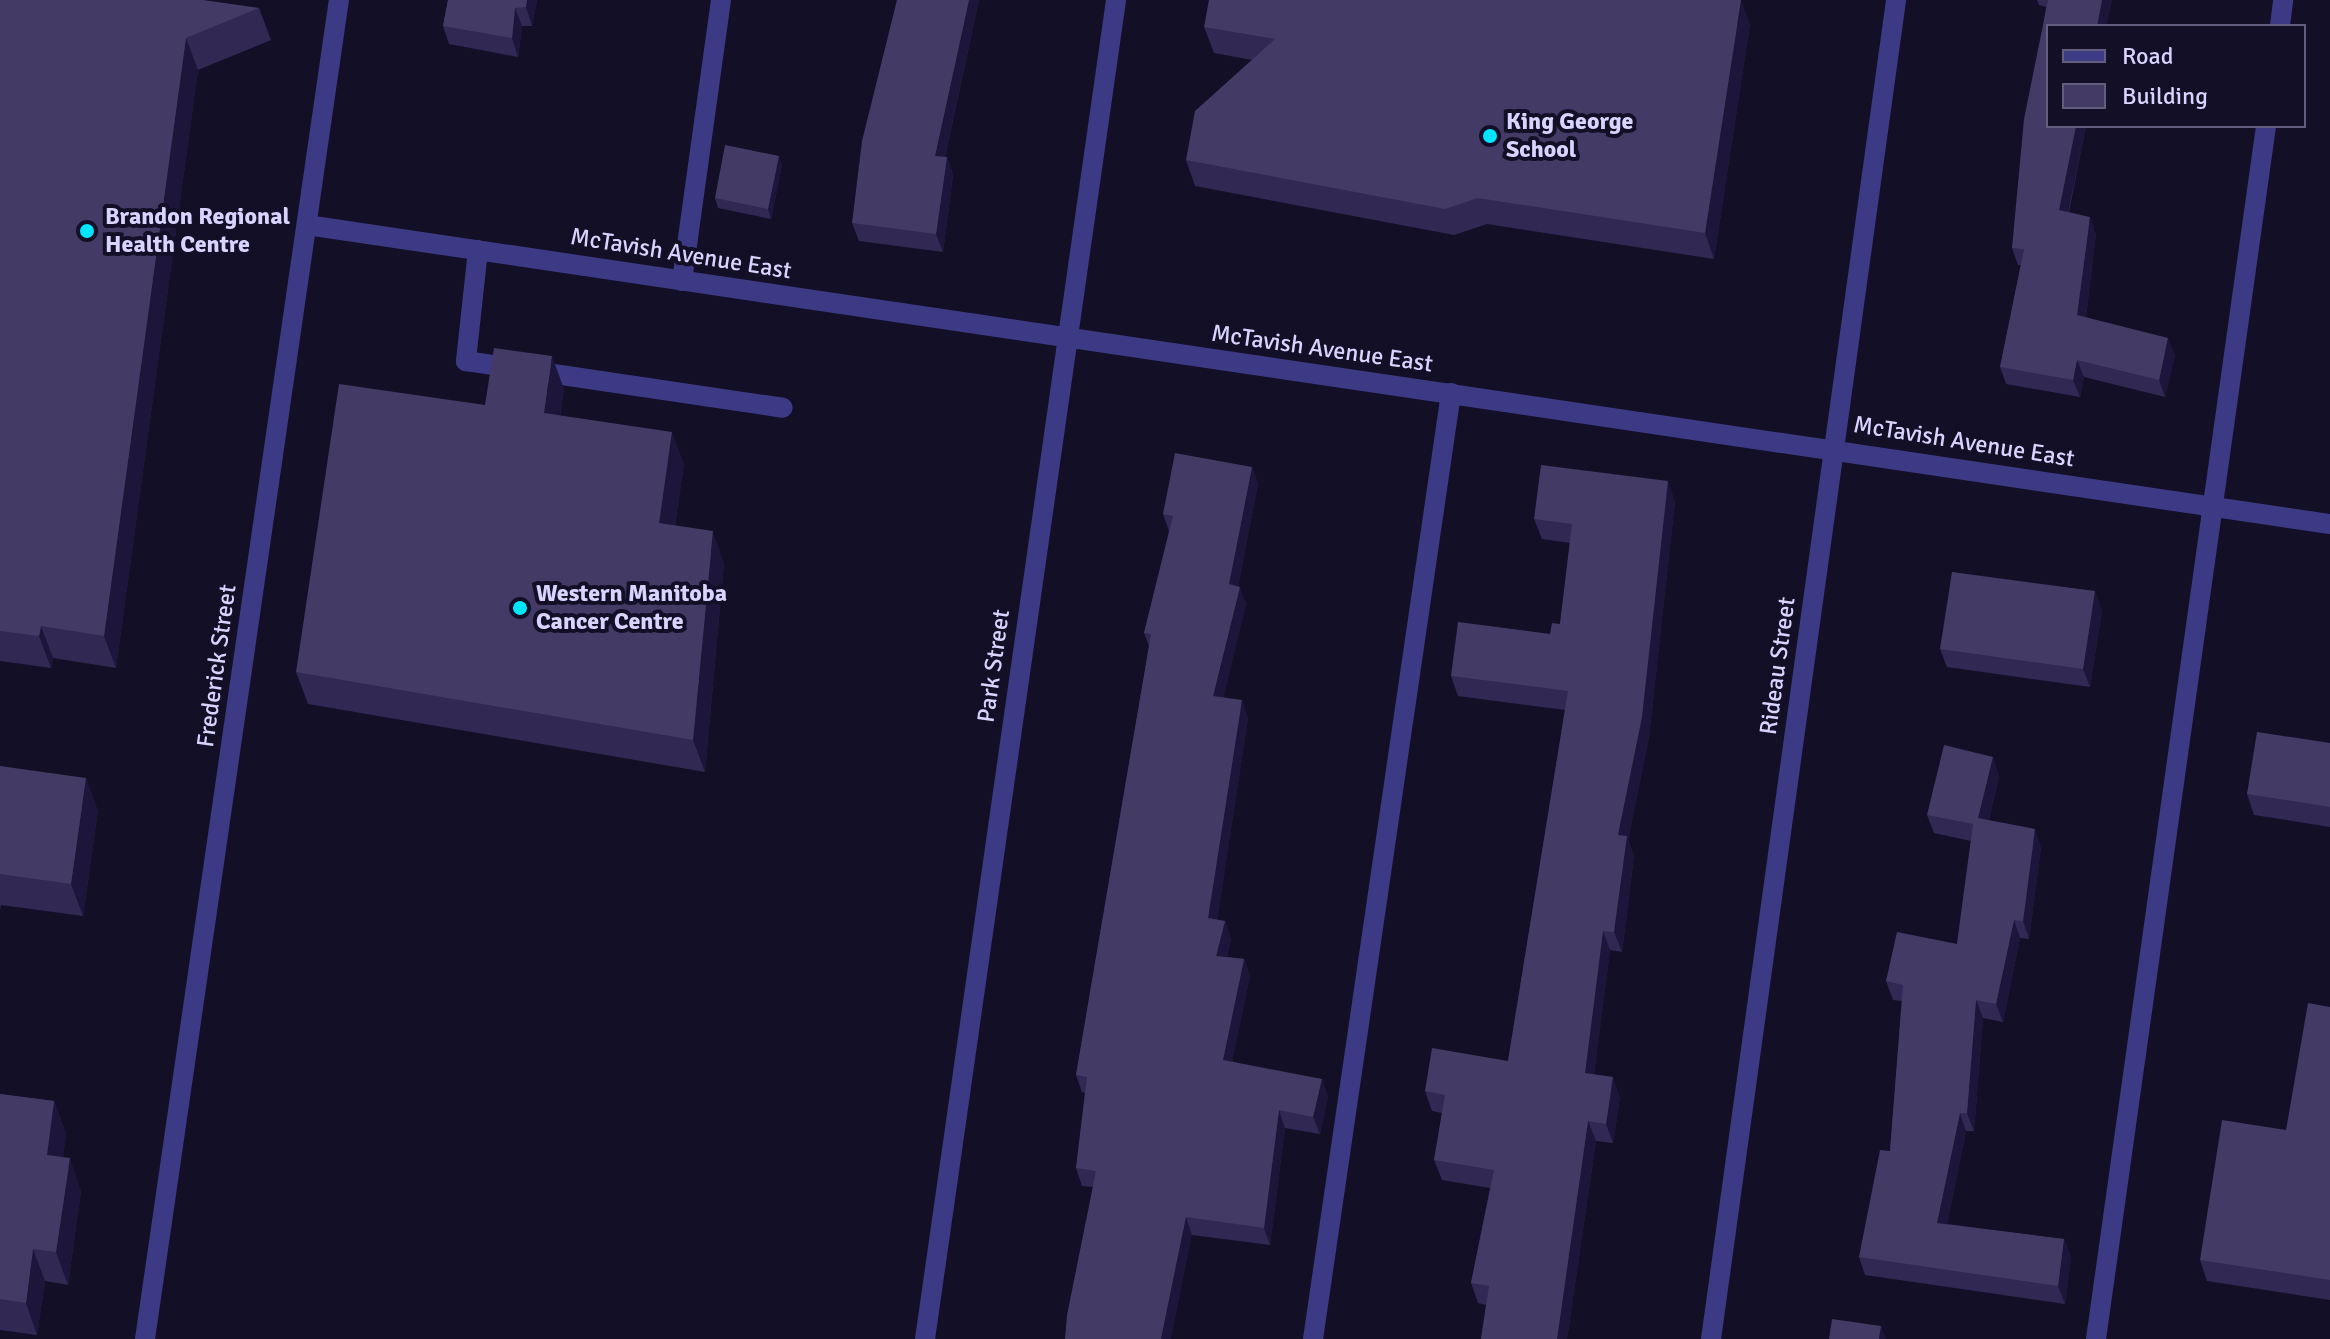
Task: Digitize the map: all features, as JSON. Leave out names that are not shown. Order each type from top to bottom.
[{"type":"street","name":"Frederick Street","points":[[145,1339],[339,0]]},
{"type":"street","points":[[682,281],[721,0]]},
{"type":"street","name":"Park Street","points":[[925,1339],[1116,0]]},
{"type":"street","name":"Rideau Street","points":[[1711,1339],[1896,0]]},
{"type":"street","points":[[2280,24],[2283,0]]},
{"type":"street","points":[[2096,1339],[2266,128]]},
{"type":"street","name":"McTavish Avenue East","points":[[307,225],[1834,448],[2330,524]]},
{"type":"street","points":[[478,250],[466,361],[783,408]]},
{"type":"street","points":[[1313,1339],[1451,393]]},
{"type":"building","name":"Brandon Regional Health Centre","points":[[0,0],[203,0],[259,8],[186,38],[104,636],[41,626],[39,636],[0,631]]},
{"type":"building","points":[[448,0],[527,0],[526,7],[515,8],[512,38],[443,26]]},
{"type":"building","points":[[897,0],[969,0],[935,156],[947,157],[936,234],[852,223],[862,141]]},
{"type":"building","points":[[1209,0],[1741,0],[1705,233],[1478,198],[1445,209],[1186,160],[1195,111],[1275,39],[1204,27]]},
{"type":"building","points":[[2048,0],[2102,0],[2097,24],[2046,24],[2046,128],[2076,128],[2059,210],[2090,217],[2077,315],[2168,338],[2159,380],[2077,360],[2073,380],[2000,367],[2024,249],[2012,248],[2024,119]]},
{"type":"building","points":[[725,145],[779,156],[768,209],[715,198]]},
{"type":"building","name":"Western Manitoba Cancer Centre","points":[[494,348],[552,356],[544,413],[672,432],[659,523],[713,531],[693,740],[296,672],[339,384],[485,405]]},
{"type":"building","points":[[1175,453],[1252,467],[1229,584],[1240,587],[1213,696],[1242,700],[1208,918],[1225,921],[1216,956],[1244,959],[1223,1060],[1322,1079],[1313,1117],[1279,1110],[1264,1228],[1186,1217],[1161,1339],[1065,1339],[1096,1171],[1076,1168],[1087,1077],[1076,1075],[1151,634],[1144,633],[1173,516],[1163,514]]},
{"type":"building","points":[[1541,465],[1668,481],[1642,717],[1618,835],[1627,836],[1614,932],[1603,931],[1585,1073],[1613,1077],[1606,1124],[1588,1121],[1557,1339],[1481,1339],[1489,1286],[1471,1283],[1494,1170],[1434,1160],[1445,1095],[1425,1091],[1432,1048],[1508,1061],[1568,691],[1451,676],[1458,622],[1550,634],[1552,623],[1560,624],[1572,524],[1534,519]]},
{"type":"building","points":[[1952,572],[2095,591],[2083,669],[1940,649]]},
{"type":"building","points":[[2257,732],[2330,743],[2330,807],[2247,794]]},
{"type":"building","points":[[1944,745],[1993,757],[1978,818],[2035,829],[2023,921],[2014,920],[1996,1004],[1976,1000],[1967,1113],[1960,1113],[1937,1223],[2064,1239],[2058,1286],[1859,1257],[1880,1150],[1890,1151],[1903,985],[1886,981],[1897,932],[1957,944],[1973,824],[1927,815]]},
{"type":"building","points":[[0,766],[86,778],[71,884],[0,874]]},
{"type":"building","points":[[2308,1003],[2330,1007],[2330,1280],[2200,1260],[2222,1120],[2286,1130]]},
{"type":"building","points":[[0,1094],[54,1101],[47,1155],[70,1158],[56,1252],[33,1249],[26,1303],[0,1299]]},
{"type":"building","points":[[1832,1319],[1881,1326],[1879,1339],[1829,1339]]},
{"type":"place","name":"King George School","points":[[1490,136]]},
{"type":"place","name":"Brandon Regional Health Centre","points":[[87,231]]},
{"type":"place","name":"Western Manitoba Cancer Centre","points":[[520,608]]}]
